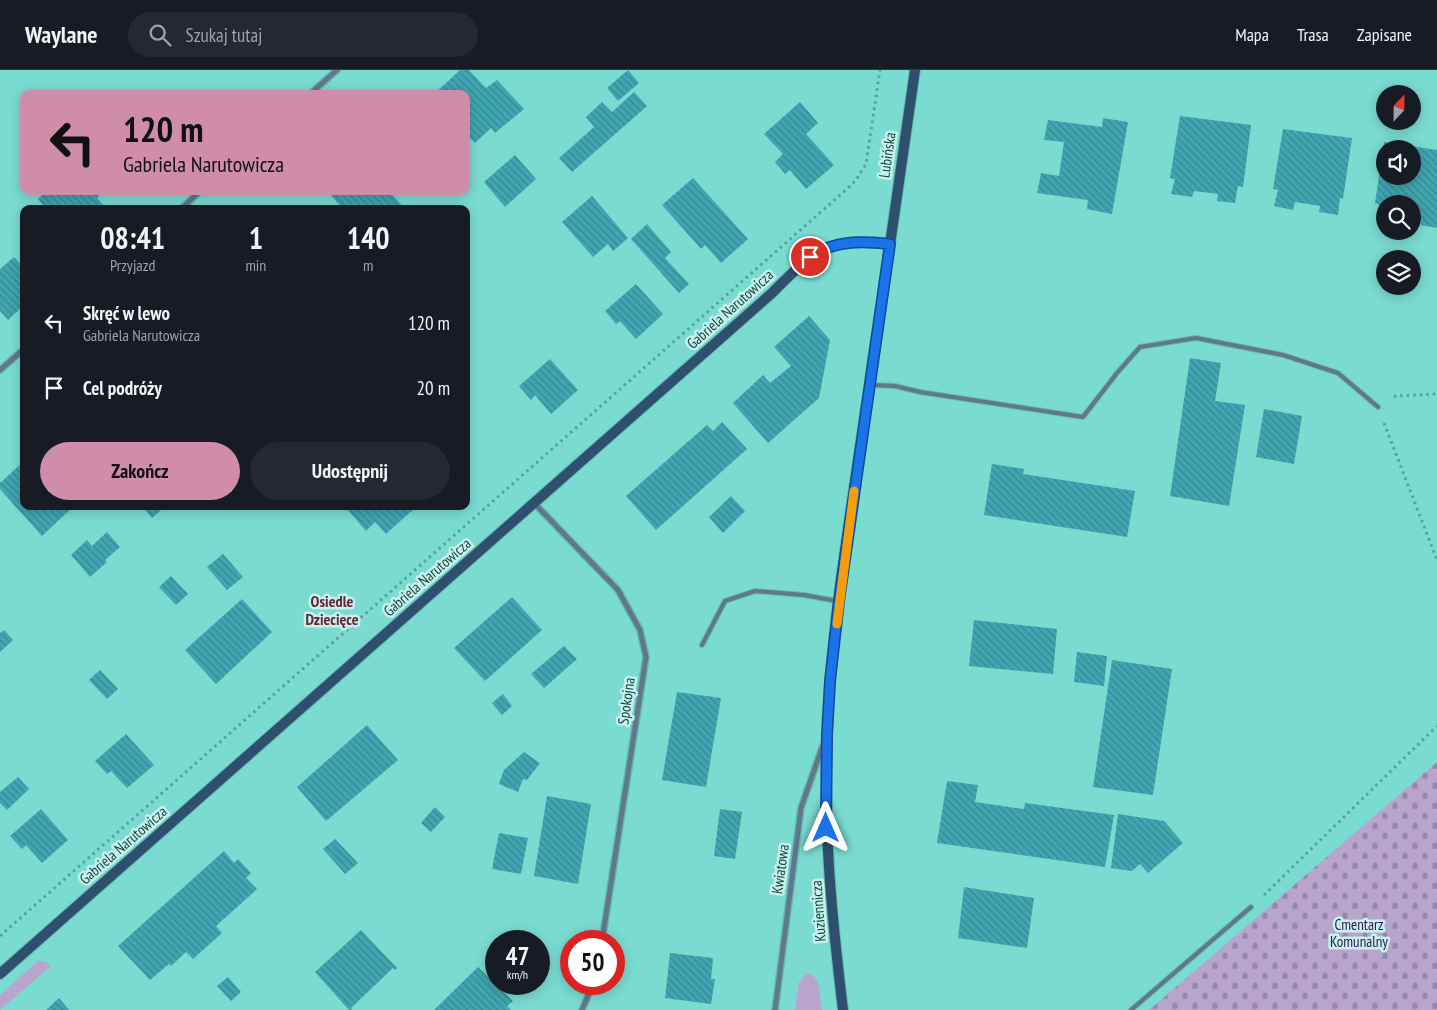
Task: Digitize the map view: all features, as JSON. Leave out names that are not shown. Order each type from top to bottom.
[{"type":"main road","name":"Lubińska","points":[[890,244],[914,70]]},
{"type":"main road","name":"Gabriela Narutowicza","points":[[0,974],[772,293],[802,263],[820,250],[836,245],[852,242],[890,244]]},
{"type":"main road","name":"Kuziennicza","points":[[843,1010],[835,948],[826,828],[827,735],[830,681],[839,601],[890,244]]},
{"type":"street","points":[[314,90],[337,70]]},
{"type":"street","points":[[185,205],[196,195]]},
{"type":"street","points":[[0,370],[20,352]]},
{"type":"street","name":"Spokojna","points":[[534,503],[618,590],[640,630],[646,657],[604,930]]},
{"type":"street","name":"Kwiatowa","points":[[775,1010],[801,808],[827,735]]},
{"type":"street","points":[[582,1010],[588,995]]},
{"type":"lane","points":[[869,385],[895,386],[920,392],[1083,417],[1140,347],[1196,338],[1284,355],[1338,373],[1378,407]]},
{"type":"lane","points":[[702,645],[725,601],[755,591],[804,595],[839,601]]},
{"type":"lane","points":[[1131,1010],[1251,907]]},
{"type":"path","points":[[0,936],[848,188],[856,180],[866,164],[880,70]]},
{"type":"path","points":[[1437,394],[1396,396],[1378,407],[1437,560]]},
{"type":"path","points":[[1251,907],[1437,726]]},
{"type":"green space","name":"Cmentarz Komunalny","points":[[1437,762],[1437,1010],[1149,1010],[1162,999]]},
{"type":"green space","points":[[38,961],[46,962],[51,966],[0,1010],[0,995]]},
{"type":"green space","points":[[807,974],[811,974],[818,982],[822,1010],[795,1010],[799,982]]},
{"type":"building","points":[[460,70],[469,70],[486,88],[497,80],[524,109],[495,133],[491,128],[475,143],[470,138],[470,90],[438,90]]},
{"type":"building","points":[[628,70],[639,83],[618,101],[607,88]]},
{"type":"building","points":[[634,92],[647,106],[572,172],[559,158],[594,127],[586,117],[602,102],[612,112]]},
{"type":"building","points":[[800,102],[818,123],[806,134],[834,165],[806,189],[790,170],[785,174],[775,162],[783,154],[764,134]]},
{"type":"building","points":[[1180,116],[1251,125],[1243,187],[1238,186],[1235,203],[1217,201],[1218,194],[1194,191],[1192,197],[1171,194],[1175,179],[1170,178]]},
{"type":"building","points":[[1103,118],[1128,122],[1112,214],[1087,209],[1088,200],[1037,193],[1041,173],[1059,176],[1064,142],[1044,140],[1048,120],[1102,127]]},
{"type":"building","points":[[1283,129],[1352,138],[1343,199],[1340,198],[1338,215],[1319,212],[1320,206],[1295,202],[1293,210],[1274,206],[1278,190],[1273,189]]},
{"type":"building","points":[[1421,148],[1437,150],[1437,228],[1421,225],[1421,195],[1376,195],[1378,185],[1421,185]]},
{"type":"building","points":[[515,155],[536,179],[505,207],[484,182]]},
{"type":"building","points":[[693,178],[748,239],[721,263],[705,245],[701,249],[662,205]]},
{"type":"building","points":[[42,195],[100,195],[97,198],[103,205],[43,205],[38,199]]},
{"type":"building","points":[[331,195],[393,195],[401,205],[339,205]]},
{"type":"building","points":[[592,196],[628,238],[613,251],[608,244],[593,257],[562,222]]},
{"type":"building","points":[[647,224],[671,252],[665,258],[689,284],[679,293],[631,239]]},
{"type":"building","points":[[14,257],[20,264],[20,309],[8,320],[0,311],[0,269]]},
{"type":"building","points":[[636,284],[663,314],[636,339],[620,321],[616,324],[605,311]]},
{"type":"building","points":[[809,316],[830,340],[819,398],[768,443],[733,403],[763,375],[770,383],[791,366],[774,347]]},
{"type":"building","points":[[1190,358],[1221,363],[1215,401],[1245,405],[1229,506],[1170,496]]},
{"type":"building","points":[[550,359],[578,390],[551,414],[535,395],[531,400],[519,386]]},
{"type":"building","points":[[1264,409],[1302,416],[1294,464],[1256,457]]},
{"type":"building","points":[[722,422],[747,449],[656,530],[626,496],[707,425],[713,431]]},
{"type":"building","points":[[992,464],[1024,469],[1023,474],[1135,491],[1127,537],[984,515]]},
{"type":"building","points":[[20,465],[20,510],[70,510],[42,536],[0,489],[0,483]]},
{"type":"building","points":[[731,496],[745,511],[723,533],[709,517]]},
{"type":"building","points":[[145,510],[161,510],[152,518]]},
{"type":"building","points":[[348,510],[413,510],[386,534],[375,522],[366,531]]},
{"type":"building","points":[[107,532],[120,547],[90,577],[71,555],[87,540],[92,546]]},
{"type":"building","points":[[223,554],[243,577],[227,590],[207,567]]},
{"type":"building","points":[[171,576],[188,594],[176,605],[159,587]]},
{"type":"building","points":[[512,597],[542,630],[485,681],[454,648]]},
{"type":"building","points":[[242,599],[272,632],[216,684],[185,650]]},
{"type":"building","points":[[974,620],[1057,629],[1053,674],[969,666]]},
{"type":"building","points":[[4,630],[13,640],[0,652],[0,633]]},
{"type":"building","points":[[564,646],[577,659],[544,688],[531,674]]},
{"type":"building","points":[[1077,652],[1107,656],[1104,686],[1074,682]]},
{"type":"building","points":[[1112,660],[1172,669],[1153,795],[1093,787]]},
{"type":"building","points":[[100,670],[118,689],[107,699],[89,680]]},
{"type":"building","points":[[677,692],[721,698],[706,787],[662,780]]},
{"type":"building","points":[[503,694],[512,706],[502,715],[492,703]]},
{"type":"building","points":[[367,725],[398,760],[326,821],[297,787]]},
{"type":"building","points":[[126,734],[154,765],[127,788],[111,771],[107,774],[95,761]]},
{"type":"building","points":[[524,752],[540,763],[527,780],[523,779],[518,792],[499,784],[504,770]]},
{"type":"building","points":[[18,777],[29,789],[7,810],[0,803],[0,792]]},
{"type":"building","points":[[947,781],[978,785],[975,802],[1024,809],[1025,803],[1114,815],[1105,867],[937,843]]},
{"type":"building","points":[[547,796],[591,804],[578,884],[534,876]]},
{"type":"building","points":[[435,807],[445,817],[431,832],[421,823]]},
{"type":"building","points":[[41,809],[68,840],[42,863],[26,845],[22,849],[10,836]]},
{"type":"building","points":[[720,809],[742,812],[735,859],[714,856]]},
{"type":"building","points":[[1118,814],[1164,821],[1183,843],[1148,873],[1140,864],[1132,871],[1111,868]]},
{"type":"building","points":[[499,833],[528,838],[521,874],[492,869]]},
{"type":"building","points":[[335,839],[358,863],[345,874],[323,849]]},
{"type":"building","points":[[224,851],[234,863],[238,859],[251,873],[246,878],[257,889],[216,926],[222,933],[193,959],[186,952],[171,966],[169,964],[150,980],[118,946]]},
{"type":"building","points":[[964,887],[1034,898],[1027,948],[958,938]]},
{"type":"building","points":[[361,930],[397,968],[395,970],[393,968],[351,1008],[352,1010],[349,1010],[315,972]]},
{"type":"building","points":[[670,953],[713,958],[711,979],[715,979],[711,1004],[665,998]]},
{"type":"building","points":[[478,967],[485,974],[485,995],[507,995],[513,1001],[507,1006],[511,1010],[434,1010]]},
{"type":"building","points":[[228,977],[241,992],[231,1001],[217,986]]},
{"type":"building","points":[[59,998],[69,1010],[46,1010]]},
{"type":"slow traffic","points":[[837,624],[854,491]]},
{"type":"district","name":"Osiedle Dziecięce","points":[[332,610]]},
{"type":"route","points":[[810,257],[820,250],[852,242],[890,244],[844,558],[830,681],[827,735],[826,828]]}]
